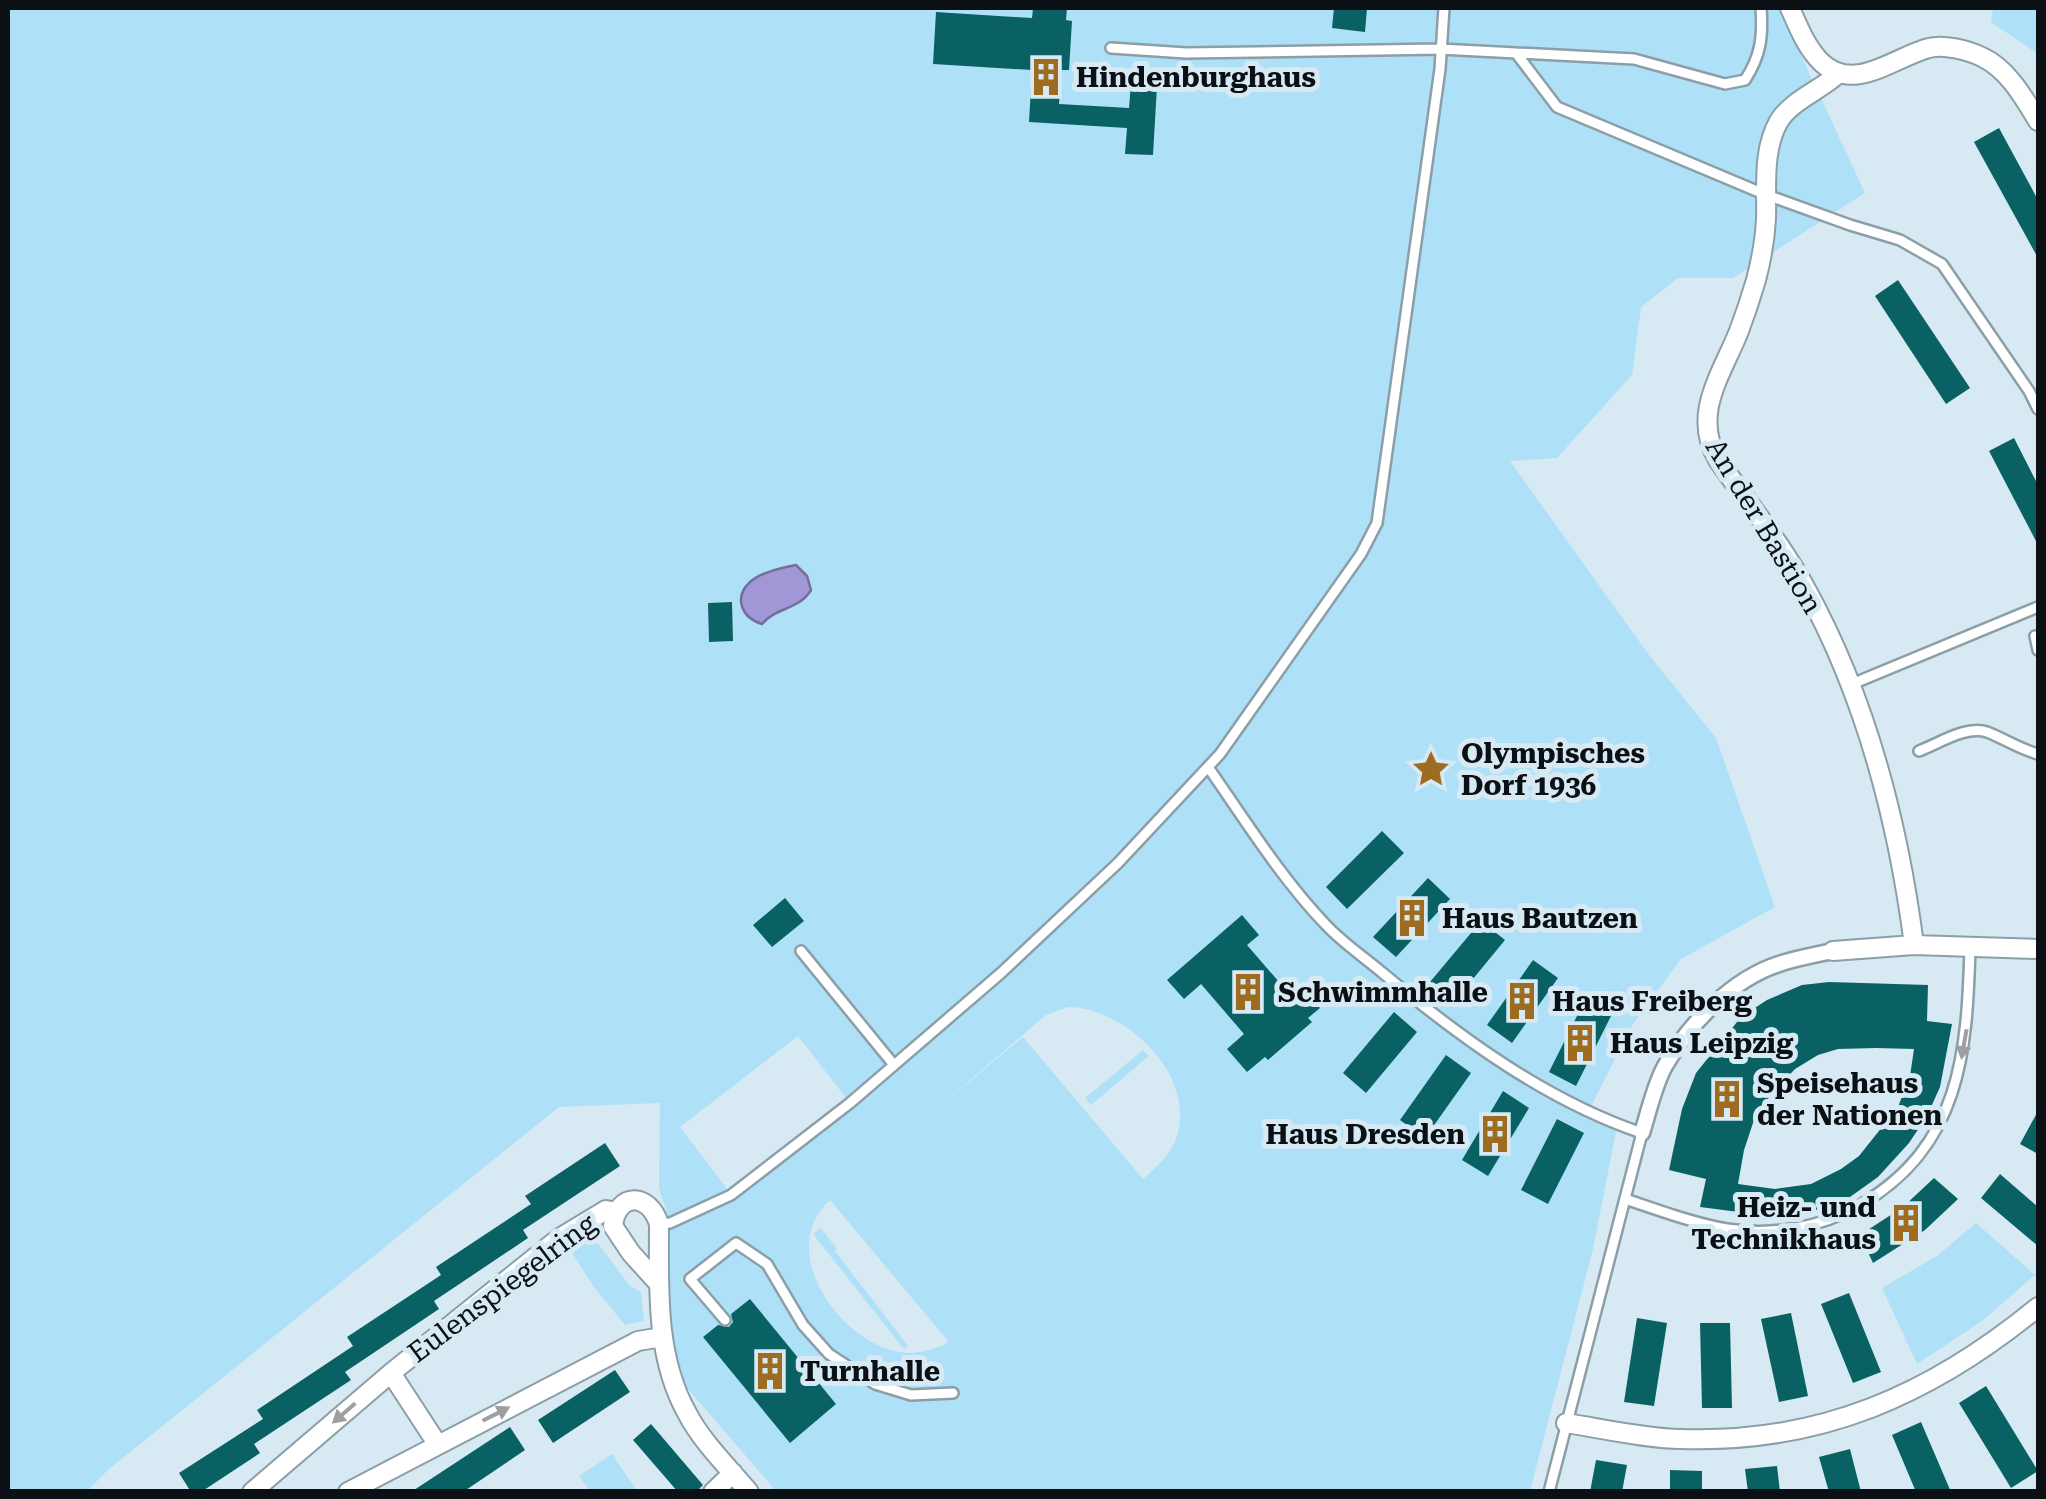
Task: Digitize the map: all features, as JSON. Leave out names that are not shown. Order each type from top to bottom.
[{"type":"street","points":[[1790,8],[1821,62],[1839,73],[1857,76],[1932,47],[1951,48],[1983,57],[2005,74],[2038,121]]},
{"type":"street","name":"An der Bastion","points":[[1839,73],[1795,105],[1780,122],[1768,162],[1766,219],[1756,278],[1738,332],[1718,374],[1705,426],[1709,445],[1718,460],[1805,587],[1850,685],[1879,763],[1898,842],[1914,945]]},
{"type":"street","points":[[1642,1133],[1663,1070],[1685,1037],[1714,1005],[1755,974],[1833,951],[1914,945],[2038,948]]},
{"type":"street","points":[[659,1284],[613,1226],[616,1212],[638,1199],[654,1209],[659,1224],[662,1337],[678,1393],[687,1414],[749,1492]]},
{"type":"street","name":"Eulenspiegelring","points":[[252,1492],[391,1373],[558,1239],[606,1210],[616,1212]]},
{"type":"street","points":[[1566,1423],[1676,1439],[1765,1436],[1873,1410],[1998,1340],[2038,1307]]},
{"type":"street","points":[[348,1492],[638,1341],[662,1337]]},
{"type":"street","name":"Eulenspiegelring","points":[[391,1373],[438,1444]]},
{"type":"street","points":[[714,1492],[734,1473]]},
{"type":"lane","points":[[659,1224],[670,1223],[731,1194],[850,1103],[1001,973],[1118,863],[1220,754],[1362,554],[1377,523],[1440,69],[1444,8]]},
{"type":"lane","points":[[1111,48],[1186,53],[1440,49],[1634,59],[1726,84],[1745,80],[1755,66],[1764,38],[1761,8]]},
{"type":"lane","points":[[1516,53],[1557,107],[1764,194],[1900,240],[1942,264],[2029,390],[2038,410]]},
{"type":"lane","points":[[1850,685],[2038,606]]},
{"type":"lane","points":[[2035,636],[2038,650]]},
{"type":"lane","points":[[1919,752],[1967,732],[1983,731],[2038,754]]},
{"type":"lane","points":[[1208,767],[1259,841],[1327,926],[1431,1014],[1525,1077],[1602,1120],[1642,1133],[1549,1492]]},
{"type":"lane","points":[[1625,1200],[1728,1229],[1772,1231],[1842,1214],[1888,1188],[1920,1156],[1943,1118],[1954,1089],[1968,1022],[1970,947]]},
{"type":"lane","points":[[800,951],[894,1065]]},
{"type":"lane","points":[[725,1320],[690,1279],[736,1243],[767,1264],[803,1325],[829,1354],[875,1384],[911,1395],[953,1393]]},
{"type":"shaded area","points":[[8,8],[1779,8],[1865,193],[1733,278],[1678,278],[1641,307],[1632,375],[1557,458],[1510,461],[1649,655],[1716,738],[1775,907],[1681,959],[1631,1027],[1590,1108],[1618,1121],[1593,1249],[1530,1491],[776,1491],[683,1383],[667,1312],[670,1223],[659,1188],[660,1103],[559,1107],[109,1469],[87,1491],[8,1492]],"holes":[[[731,602],[733,641],[710,642],[708,603]],[[1068,1007],[1112,1019],[1133,1032],[1166,1069],[1176,1090],[1180,1113],[1177,1136],[1168,1154],[1143,1179],[1023,1037],[939,1107],[1046,1015]],[[798,1036],[850,1103],[731,1194],[680,1127]],[[830,1200],[948,1341],[930,1350],[907,1353],[860,1335],[839,1316],[812,1270],[809,1245],[814,1221]]]},
{"type":"shaded area","points":[[1993,8],[2038,8],[2038,54],[1991,22]]},
{"type":"shaded area","points":[[796,565],[807,576],[811,590],[806,597],[762,624],[749,617],[741,601],[750,582]]},
{"type":"shaded area","points":[[1143,1050],[1149,1056],[1091,1105],[1085,1098]]},
{"type":"shaded area","points":[[1976,1223],[2035,1275],[1982,1321],[1917,1364],[1882,1288],[1937,1256]]},
{"type":"shaded area","points":[[821,1228],[908,1346],[904,1349],[813,1234]]},
{"type":"shaded area","points":[[588,1230],[629,1285],[641,1292],[644,1321],[625,1325],[567,1245]]},
{"type":"shaded area","points":[[612,1454],[637,1491],[590,1491],[579,1476]]},
{"type":"building","name":"Hindenburghaus","points":[[1033,8],[1067,8],[1066,20],[1072,21],[1069,70],[1061,70],[1059,104],[1129,108],[1131,84],[1157,86],[1153,155],[1125,154],[1127,128],[1029,122],[1032,70],[933,64],[936,12],[1032,18]]},
{"type":"building","points":[[1334,8],[1367,8],[1365,32],[1332,28]]},
{"type":"building","points":[[1999,128],[2038,200],[2038,258],[1974,142]]},
{"type":"building","points":[[1898,280],[1970,388],[1946,404],[1875,296]]},
{"type":"building","points":[[2014,438],[2038,485],[2038,545],[1989,451]]},
{"type":"building","points":[[732,602],[733,641],[709,642],[708,603]]},
{"type":"building","points":[[1382,831],[1404,853],[1347,909],[1326,887]]},
{"type":"building","name":"Haus Bautzen","points":[[1428,878],[1450,899],[1396,957],[1373,937]]},
{"type":"building","points":[[785,898],[804,921],[772,947],[753,925]]},
{"type":"building","name":"Schwimmhalle","points":[[1242,915],[1259,935],[1247,945],[1292,997],[1302,988],[1320,1008],[1308,1018],[1312,1022],[1268,1060],[1265,1057],[1247,1072],[1227,1049],[1244,1034],[1201,984],[1184,999],[1167,980]]},
{"type":"building","points":[[1481,921],[1505,940],[1454,1002],[1430,982]]},
{"type":"building","name":"Haus Freiberg","points":[[1533,960],[1558,978],[1512,1043],[1487,1025]]},
{"type":"building","name":"Speisehaus der Nationen","points":[[1802,985],[1928,985],[1927,1021],[1952,1024],[1940,1087],[1927,1116],[1878,1177],[1850,1197],[1811,1212],[1777,1217],[1700,1207],[1706,1179],[1669,1170],[1682,1109],[1696,1073],[1741,1017]],"holes":[[[1838,1049],[1914,1049],[1910,1076],[1898,1107],[1859,1156],[1811,1184],[1775,1189],[1738,1184],[1755,1117],[1795,1069]]]},
{"type":"building","name":"Haus Leipzig","points":[[1585,1000],[1612,1014],[1576,1086],[1549,1072]]},
{"type":"building","points":[[1394,1012],[1417,1032],[1366,1093],[1343,1073]]},
{"type":"building","points":[[1446,1055],[1471,1073],[1425,1138],[1400,1120]]},
{"type":"building","name":"Haus Dresden","points":[[1503,1091],[1529,1108],[1488,1176],[1462,1160]]},
{"type":"building","points":[[2038,1111],[2038,1154],[2020,1144]]},
{"type":"building","points":[[1557,1119],[1584,1133],[1548,1204],[1521,1190]]},
{"type":"building","points":[[605,1143],[620,1166],[523,1230],[528,1238],[434,1301],[439,1309],[345,1372],[351,1380],[254,1444],[260,1453],[201,1492],[191,1492],[179,1473],[263,1419],[257,1410],[353,1346],[347,1337],[441,1275],[436,1267],[531,1204],[525,1196]]},
{"type":"building","points":[[2000,1174],[2038,1207],[2038,1246],[1981,1198]]},
{"type":"building","name":"Heiz- und Technikhaus","points":[[1934,1178],[1958,1199],[1925,1230],[1873,1263],[1860,1235],[1903,1207]]},
{"type":"building","points":[[1849,1293],[1881,1372],[1853,1383],[1821,1304]]},
{"type":"building","name":"Turnhalle","points":[[750,1299],[836,1404],[790,1443],[703,1337],[718,1325],[729,1327],[733,1322],[731,1314]]},
{"type":"building","points":[[1791,1313],[1808,1396],[1779,1402],[1761,1319]]},
{"type":"building","points":[[1637,1318],[1667,1323],[1654,1406],[1624,1402]]},
{"type":"building","points":[[1700,1323],[1730,1323],[1732,1408],[1702,1408]]},
{"type":"building","points":[[615,1370],[630,1392],[553,1443],[538,1420]]},
{"type":"building","points":[[1986,1386],[2038,1471],[2011,1488],[1959,1403]]},
{"type":"building","points":[[1921,1422],[1951,1492],[1916,1492],[1892,1435]]},
{"type":"building","points":[[651,1424],[703,1485],[696,1492],[678,1492],[633,1440]]},
{"type":"building","points":[[510,1427],[525,1450],[463,1492],[411,1492]]},
{"type":"building","points":[[1850,1449],[1861,1492],[1829,1492],[1819,1457]]},
{"type":"building","points":[[1596,1460],[1627,1465],[1622,1492],[1590,1492]]},
{"type":"building","points":[[1777,1466],[1780,1492],[1748,1492],[1745,1469]]},
{"type":"building","points":[[1670,1470],[1702,1471],[1702,1492],[1670,1492]]},
{"type":"place","name":"Hindenburghaus","points":[[1046,77]]},
{"type":"place","name":"Olympisches Dorf 1936","points":[[1431,769]]},
{"type":"place","name":"Haus Bautzen","points":[[1412,918]]},
{"type":"place","name":"Schwimmhalle","points":[[1248,992]]},
{"type":"place","name":"Haus Freiberg","points":[[1522,1001]]},
{"type":"place","name":"Haus Leipzig","points":[[1580,1043]]},
{"type":"place","name":"Speisehaus der Nationen","points":[[1727,1099]]},
{"type":"place","name":"Haus Dresden","points":[[1495,1134]]},
{"type":"place","name":"Heiz- und Technikhaus","points":[[1906,1223]]},
{"type":"place","name":"Turnhalle","points":[[770,1371]]}]
